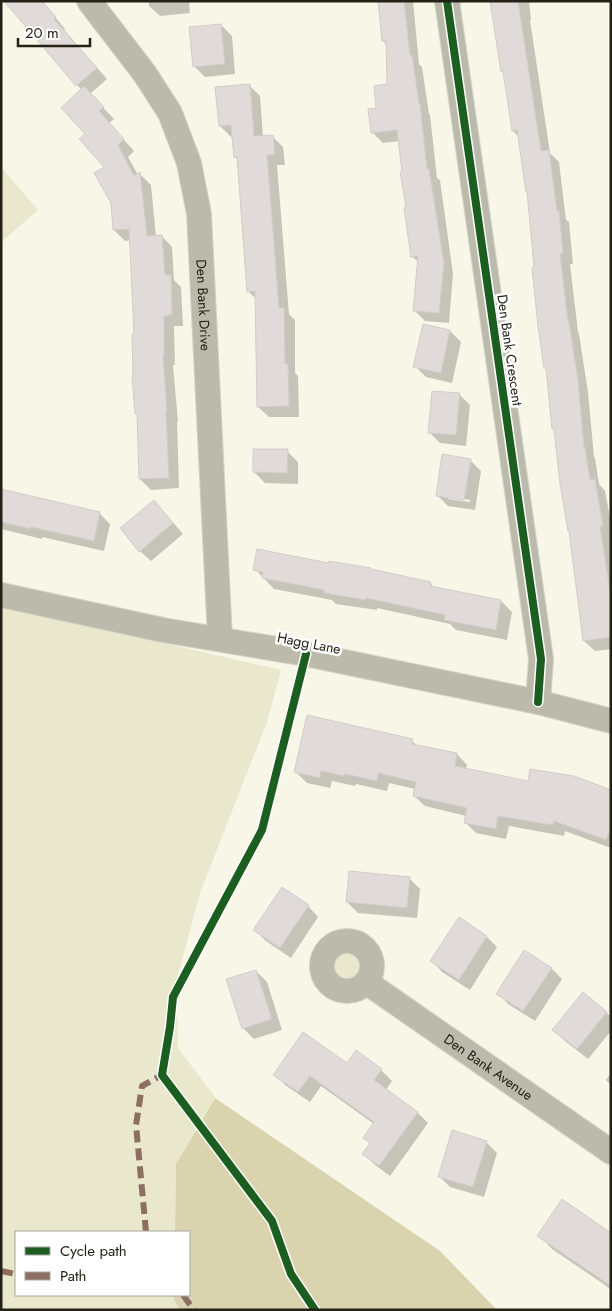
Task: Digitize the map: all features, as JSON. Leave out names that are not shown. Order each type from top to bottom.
[{"type":"street","name":"Den Bank Drive","points":[[89,1],[145,74],[170,113],[189,163],[199,214],[220,639]]},
{"type":"street","name":"Den Bank Crescent","points":[[447,1],[541,659],[538,702]]},
{"type":"street","name":"Hagg Lane","points":[[1,594],[163,630],[306,654],[538,702],[611,720]]},
{"type":"street","name":"Den Bank Avenue","points":[[366,982],[611,1152]]},
{"type":"shaded area","points":[[1,167],[38,210],[1,242]]},
{"type":"shaded area","points":[[1,606],[281,670],[267,722],[200,893],[164,1027],[177,1004],[178,1048],[215,1097],[176,1164],[175,1231],[15,1231],[15,1296],[174,1296],[174,1300],[180,1310],[1,1310]]},
{"type":"shaded area","points":[[346,952],[356,956],[360,966],[356,976],[346,980],[336,976],[332,966],[336,956]]},
{"type":"shaded area","points":[[215,1098],[440,1251],[497,1310],[180,1310],[174,1300],[174,1296],[190,1296],[190,1231],[175,1231],[176,1164]]},
{"type":"building","points":[[4,1],[42,1],[56,17],[54,19],[97,68],[76,86]]},
{"type":"building","points":[[378,1],[404,1],[410,55],[412,55],[420,103],[427,169],[429,169],[444,263],[439,313],[413,311],[418,256],[411,257],[400,172],[402,172],[397,130],[371,133],[368,109],[376,108],[374,86],[387,84],[386,41],[382,41]]},
{"type":"building","points":[[490,1],[518,1],[541,151],[549,150],[557,211],[559,211],[563,253],[560,254],[568,322],[578,381],[584,447],[590,480],[595,479],[603,526],[600,526],[611,598],[611,637],[583,641],[569,531],[560,484],[554,429],[552,429],[546,368],[544,368],[538,326],[527,192],[517,130],[512,131]]},
{"type":"building","points":[[221,24],[225,64],[193,67],[189,27]]},
{"type":"building","points":[[250,84],[254,136],[273,135],[275,154],[267,155],[279,308],[284,308],[285,364],[288,364],[289,406],[257,407],[255,291],[247,292],[237,157],[234,158],[231,125],[219,126],[215,87]]},
{"type":"building","points":[[84,86],[104,107],[99,111],[124,139],[118,145],[134,176],[140,172],[147,236],[162,235],[165,275],[171,275],[172,315],[164,316],[163,355],[169,478],[139,479],[137,414],[135,414],[132,375],[132,334],[134,334],[129,229],[113,230],[111,203],[94,173],[104,167],[79,139],[85,134],[61,108]]},
{"type":"building","points":[[423,324],[450,330],[441,373],[413,367]]},
{"type":"building","points":[[432,391],[460,393],[456,435],[428,433]]},
{"type":"building","points":[[253,449],[288,449],[287,473],[253,472]]},
{"type":"building","points":[[442,454],[471,459],[464,500],[436,496]]},
{"type":"building","points":[[1,489],[100,512],[94,541],[1,522]]},
{"type":"building","points":[[154,500],[173,523],[139,552],[120,528]]},
{"type":"building","points":[[257,549],[329,563],[329,561],[371,568],[431,582],[430,586],[501,600],[496,630],[444,620],[445,615],[366,598],[366,600],[324,593],[324,590],[262,578],[263,572],[253,570]]},
{"type":"building","points":[[307,715],[413,739],[412,744],[457,753],[455,766],[528,781],[530,769],[574,776],[611,790],[611,828],[606,840],[554,821],[553,825],[498,816],[496,829],[464,823],[467,808],[413,796],[416,782],[378,773],[377,781],[321,771],[320,778],[294,772]]},
{"type":"building","points":[[349,871],[410,877],[407,908],[346,902]]},
{"type":"building","points":[[282,887],[309,905],[280,948],[253,930]]},
{"type":"building","points":[[459,917],[487,936],[459,980],[430,961]]},
{"type":"building","points":[[524,950],[552,968],[523,1011],[496,994]]},
{"type":"building","points":[[256,970],[272,1019],[242,1029],[226,979]]},
{"type":"building","points":[[583,992],[607,1012],[577,1049],[552,1030]]},
{"type":"building","points":[[303,1032],[347,1063],[356,1050],[382,1069],[374,1080],[418,1112],[379,1166],[362,1154],[370,1143],[363,1138],[374,1122],[310,1076],[298,1092],[273,1075]]},
{"type":"building","points":[[452,1130],[487,1141],[473,1187],[438,1177]]},
{"type":"building","points":[[562,1199],[611,1233],[611,1286],[537,1236]]},
{"type":"marked path","points":[[146,1231],[136,1125],[142,1086],[162,1075]]},
{"type":"marked path","points":[[1,1271],[15,1274]]},
{"type":"marked path","points":[[184,1296],[194,1310]]},
{"type":"cycle path","points":[[447,1],[541,659],[538,702]]},
{"type":"cycle path","points":[[306,654],[262,830],[173,997],[162,1075],[272,1221],[291,1274],[315,1310]]}]
